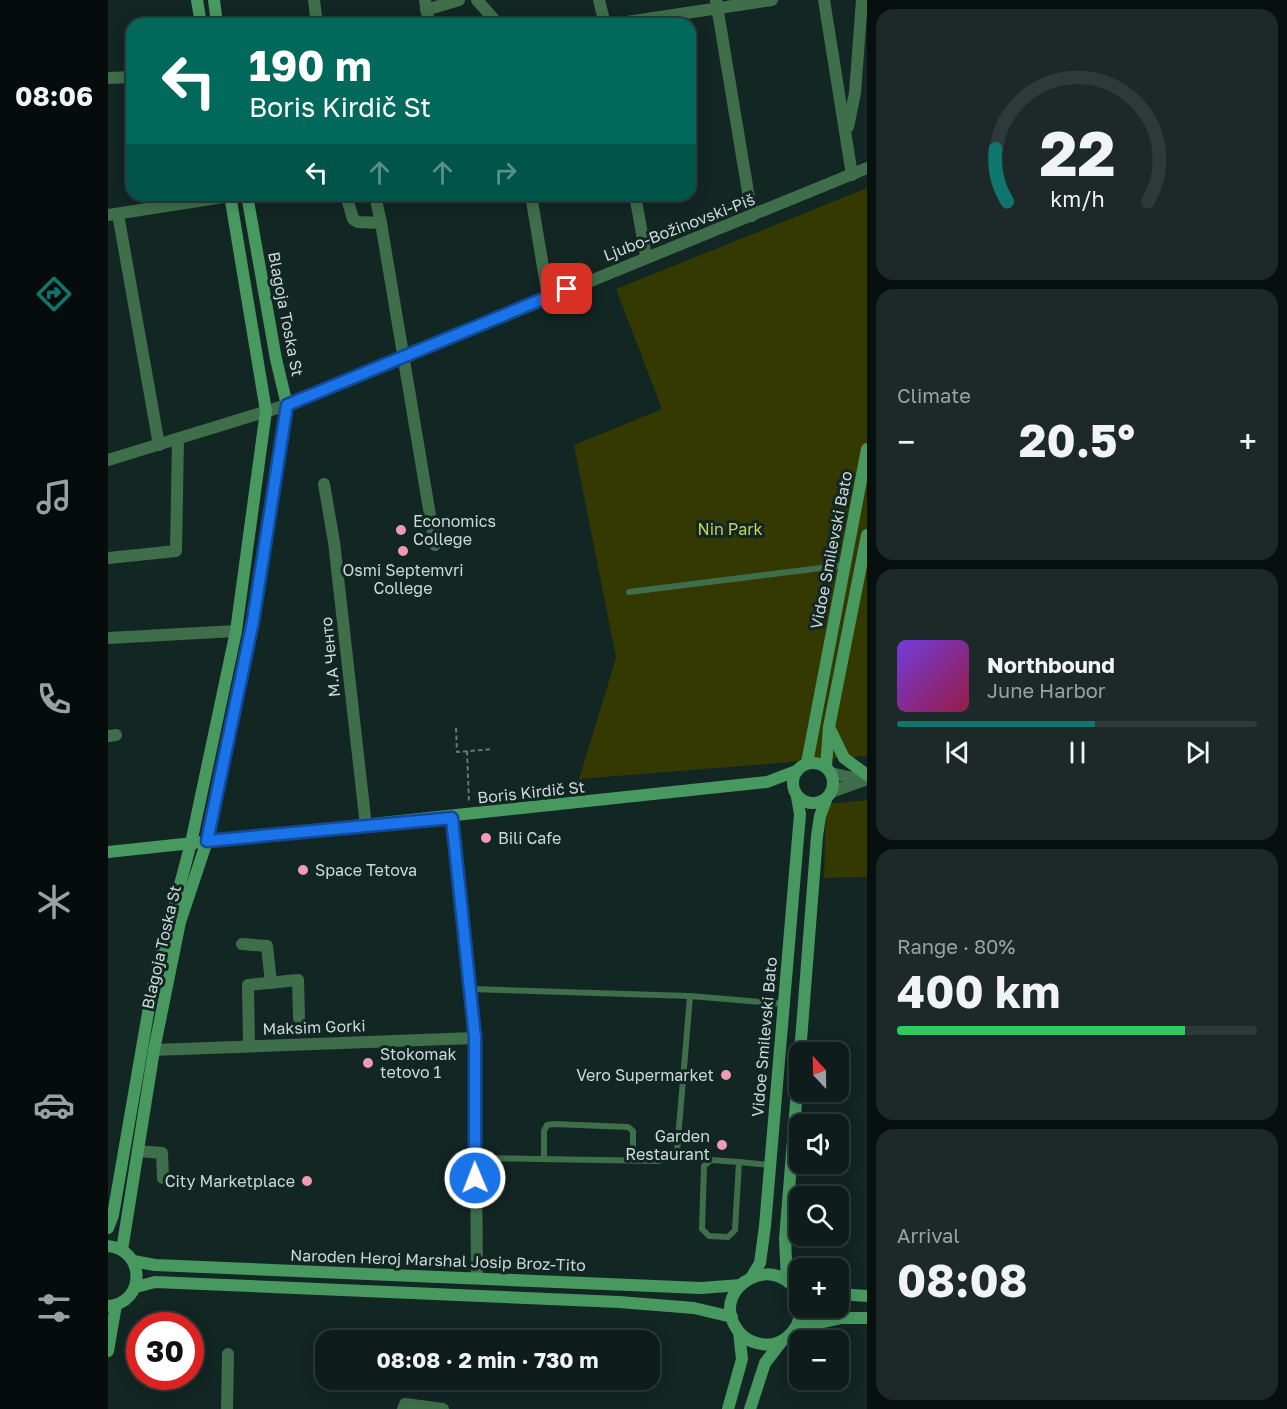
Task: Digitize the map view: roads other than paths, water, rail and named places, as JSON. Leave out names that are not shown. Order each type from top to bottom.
[{"type":"main road","points":[[197,0],[200,18]]},
{"type":"main road","points":[[214,0],[217,18]]},
{"type":"main road","name":"Blagoja Toska St","points":[[108,1228],[113,1215],[152,990],[191,843],[236,631],[266,411],[231,201]]},
{"type":"main road","name":"Blagoja Toska St","points":[[122,1250],[154,1050],[180,922],[207,841],[253,621],[287,405],[276,359],[248,201]]},
{"type":"main road","name":"Vidoe Smilevski Bato","points":[[807,764],[867,449]]},
{"type":"main road","name":"Vidoe Smilevski Bato","points":[[828,770],[829,727],[867,535]]},
{"type":"main road","points":[[829,727],[844,758],[866,778]]},
{"type":"main road","points":[[801,1042],[820,816],[833,786],[828,770],[814,763],[807,764],[796,771],[793,777],[796,795],[811,804],[828,796]]},
{"type":"main road","name":"Boris Kirdič St","points":[[108,852],[452,818],[767,782],[796,771]]},
{"type":"main road","name":"Boris Kirdič St","points":[[767,782],[796,795]]},
{"type":"main road","name":"Vidoe Smilevski Bato","points":[[746,1281],[760,1263],[763,1244],[800,814],[796,795]]},
{"type":"main road","points":[[789,1262],[784,1239],[796,1102]]},
{"type":"main road","points":[[108,1246],[122,1250],[133,1261],[138,1274],[136,1287],[128,1298],[112,1305],[108,1351]]},
{"type":"main road","name":"Naroden Heroj Marshal Josip Broz-Tito","points":[[133,1261],[154,1265],[701,1288],[770,1275],[789,1286]]},
{"type":"main road","points":[[728,1409],[742,1359],[740,1332],[732,1317],[731,1303],[746,1281]]},
{"type":"main road","name":"Naroden Heroj Marshal Josip Broz-Tito","points":[[136,1287],[155,1282],[620,1302],[694,1308],[732,1317]]},
{"type":"main road","points":[[849,1295],[867,1296]]},
{"type":"main road","points":[[796,1328],[798,1318]]},
{"type":"main road","points":[[750,1409],[765,1363],[782,1341],[796,1328],[842,1318],[867,1318]]},
{"type":"main road","points":[[740,1332],[756,1343],[770,1344],[782,1341]]},
{"type":"street","points":[[314,0],[317,18]]},
{"type":"street","points":[[426,5],[459,0]]},
{"type":"street","points":[[477,0],[493,18]]},
{"type":"street","points":[[599,0],[604,18]]},
{"type":"street","points":[[647,18],[717,5],[772,0]]},
{"type":"street","points":[[824,0],[852,175]]},
{"type":"street","points":[[847,134],[855,93],[862,0]]},
{"type":"street","points":[[717,5],[752,216]]},
{"type":"street","points":[[108,78],[126,77]]},
{"type":"street","name":"Ljubo-Božinovski-Piš","points":[[108,460],[287,405],[646,256],[752,216],[867,168]]},
{"type":"street","points":[[159,445],[113,215],[199,201]]},
{"type":"street","points":[[348,201],[353,219],[358,222],[381,223]]},
{"type":"street","points":[[376,201],[435,545]]},
{"type":"street","points":[[532,201],[548,297]]},
{"type":"street","points":[[636,201],[646,256]]},
{"type":"street","points":[[108,558],[176,551],[178,439]]},
{"type":"street","name":"М.А Ченто","points":[[324,484],[334,542],[366,826]]},
{"type":"street","points":[[108,638],[236,631]]},
{"type":"street","points":[[828,770],[866,778]]},
{"type":"street","points":[[828,796],[866,778]]},
{"type":"street","points":[[452,818],[475,1038],[477,1278]]},
{"type":"street","points":[[242,944],[267,946],[271,983]]},
{"type":"street","points":[[249,1046],[248,985],[298,980],[299,1018]]},
{"type":"street","name":"Maksim Gorki","points":[[154,1050],[475,1038]]},
{"type":"street","points":[[138,1150],[162,1153],[163,1178]]},
{"type":"street","points":[[227,1409],[228,1354]]},
{"type":"street","points":[[404,1407],[443,1409]]},
{"type":"lane","points":[[629,592],[845,566]]},
{"type":"lane","points":[[470,989],[690,996],[784,1004]]},
{"type":"lane","points":[[475,1158],[659,1161],[669,1158],[676,1151],[690,996]]},
{"type":"lane","points":[[544,1158],[544,1131],[547,1125],[554,1124],[628,1127],[633,1131],[633,1160]]},
{"type":"lane","points":[[739,1162],[735,1230],[728,1237],[709,1236],[702,1230],[704,1166],[711,1160],[739,1162],[769,1165]]},
{"type":"place","name":"Economics College","points":[[401,530]]},
{"type":"place","name":"Osmi Septemvri College","points":[[403,551]]},
{"type":"place","name":"Bili Cafe","points":[[486,838]]},
{"type":"place","name":"Space Tetova","points":[[303,870]]},
{"type":"place","name":"Stokomak tetovo 1","points":[[368,1063]]},
{"type":"place","name":"Vero Supermarket","points":[[726,1075]]},
{"type":"place","name":"Garden Restaurant","points":[[722,1145]]},
{"type":"place","name":"City Marketplace","points":[[307,1181]]},
{"type":"park label","name":"Nin Park","points":[[730,529]]}]
